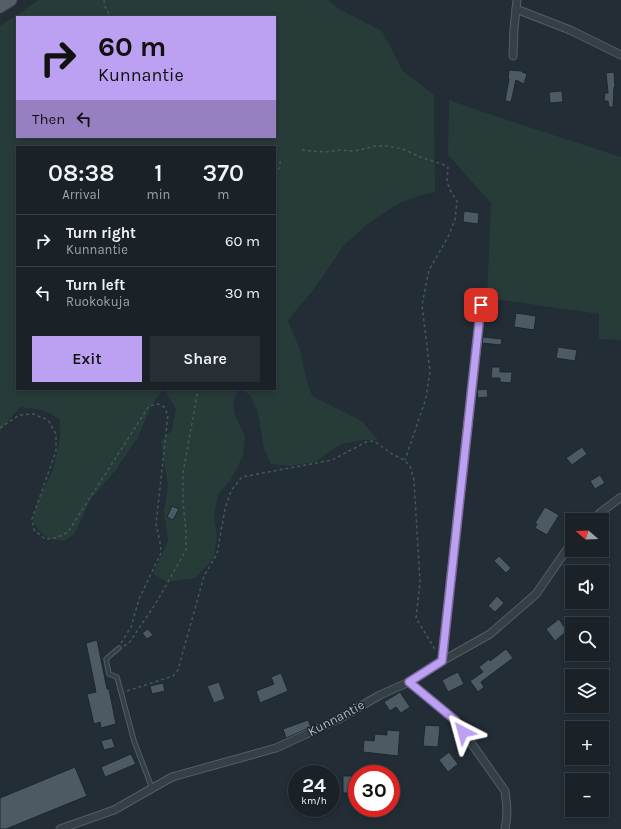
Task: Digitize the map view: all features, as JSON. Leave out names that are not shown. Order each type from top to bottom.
[{"type":"main road","points":[[0,7],[12,0]]},
{"type":"street","points":[[513,56],[517,0]]},
{"type":"street","points":[[516,9],[570,30],[621,55]]},
{"type":"street","points":[[442,661],[481,305]]},
{"type":"street","points":[[600,513],[621,497]]},
{"type":"street","name":"Kunnantie","points":[[60,829],[114,810],[172,777],[276,748],[337,720],[380,694],[409,682],[442,661],[490,634],[536,594],[565,552]]},
{"type":"street","points":[[409,682],[455,720],[505,792],[508,805],[505,829]]},
{"type":"lane","points":[[118,648],[106,659],[109,674],[116,677],[134,741],[152,788]]},
{"type":"path","points":[[104,0],[105,7],[110,16]]},
{"type":"path","points":[[302,150],[326,152],[339,150],[353,151],[375,146],[398,147],[448,167],[447,181],[450,190],[457,201],[455,220],[448,237],[429,270],[422,305],[430,371],[426,398],[404,460]]},
{"type":"path","points":[[276,173],[279,168],[281,158]]},
{"type":"path","points":[[118,648],[129,643],[139,630],[186,550],[183,501],[184,473],[199,390]]},
{"type":"path","points":[[0,428],[19,415],[33,414],[48,420],[56,434],[56,451],[32,519],[34,530],[45,539],[56,538],[68,532],[149,406],[158,404],[164,407],[168,415],[156,524],[161,553],[139,599],[132,627],[118,648]]},
{"type":"path","points":[[121,693],[173,676],[178,670],[204,576],[218,554],[225,509],[231,491],[242,477],[332,460],[366,442],[374,441],[392,454],[404,460],[410,466],[414,480],[420,582],[416,618],[442,661]]},
{"type":"green space","points":[[39,0],[328,0],[339,9],[382,31],[403,71],[434,95],[435,192],[418,196],[398,204],[369,223],[344,245],[312,292],[288,321],[300,349],[306,378],[312,396],[362,421],[378,440],[363,440],[341,444],[315,462],[291,466],[271,464],[264,449],[258,413],[250,395],[242,390],[276,390],[276,146],[16,146],[16,390],[162,390],[152,405],[137,439],[115,471],[90,500],[75,533],[65,541],[49,538],[42,534],[33,521],[37,503],[53,470],[60,439],[60,419],[43,410],[20,407],[0,431],[0,26]]},
{"type":"green space","points":[[449,100],[621,157],[621,340],[599,339],[599,314],[487,298],[491,203],[448,155]]},
{"type":"green space","points":[[165,390],[239,390],[233,402],[235,415],[245,436],[243,456],[231,479],[218,495],[214,516],[217,536],[214,558],[195,578],[167,582],[153,574],[168,541],[164,511],[168,486],[161,441],[172,430],[176,409]]},
{"type":"building","points":[[509,70],[522,71],[527,74],[524,84],[516,80],[511,102],[505,101]]},
{"type":"building","points":[[614,72],[615,87],[613,107],[609,107],[608,101],[604,101],[605,93],[608,93],[606,73]]},
{"type":"building","points":[[562,91],[563,102],[550,103],[549,92]]},
{"type":"building","points":[[464,211],[479,213],[478,224],[463,222]]},
{"type":"building","points":[[516,313],[536,316],[534,330],[514,327]]},
{"type":"building","points":[[483,337],[502,339],[501,345],[482,343]]},
{"type":"building","points":[[558,347],[577,350],[575,361],[556,358]]},
{"type":"building","points":[[492,367],[500,367],[500,372],[512,372],[511,383],[500,382],[500,378],[491,378]]},
{"type":"building","points":[[487,389],[488,397],[478,398],[477,390]]},
{"type":"building","points":[[582,447],[587,454],[572,465],[566,458]]},
{"type":"building","points":[[600,475],[605,483],[595,489],[590,481]]},
{"type":"building","points":[[172,506],[179,509],[173,520],[167,517]]},
{"type":"building","points":[[545,507],[559,515],[547,535],[535,528],[537,524],[535,523]]},
{"type":"building","points":[[499,556],[511,568],[506,573],[494,561]]},
{"type":"building","points":[[497,596],[504,603],[495,612],[488,606]]},
{"type":"building","points":[[559,619],[565,628],[565,633],[555,641],[546,629]]},
{"type":"building","points":[[148,629],[153,635],[147,639],[142,633]]},
{"type":"building","points":[[97,640],[116,724],[101,728],[100,722],[94,724],[87,694],[96,692],[86,643]]},
{"type":"building","points":[[506,649],[513,658],[481,682],[484,687],[478,692],[470,681],[483,672],[479,667]]},
{"type":"building","points":[[458,672],[464,684],[448,692],[442,680]]},
{"type":"building","points":[[281,673],[288,691],[260,703],[256,691],[274,684],[271,677]]},
{"type":"building","points":[[219,682],[225,699],[214,703],[207,686]]},
{"type":"building","points":[[163,683],[165,691],[152,694],[150,686]]},
{"type":"building","points":[[400,692],[410,707],[401,713],[396,707],[390,711],[384,702]]},
{"type":"building","points":[[308,720],[311,727],[286,738],[283,729]]},
{"type":"building","points":[[425,725],[440,726],[438,747],[423,746]]},
{"type":"building","points":[[387,730],[400,731],[398,756],[363,752],[364,740],[374,741],[375,734],[387,735]]},
{"type":"building","points":[[112,738],[115,747],[104,750],[101,741]]},
{"type":"building","points":[[449,752],[458,764],[448,772],[439,760]]},
{"type":"building","points":[[131,754],[136,764],[105,777],[101,767]]},
{"type":"building","points":[[75,767],[87,796],[6,829],[0,829],[0,798]]},
{"type":"building","points":[[343,776],[348,776],[348,793],[343,793]]},
{"type":"route","points":[[463,732],[455,720],[409,682],[442,661],[481,305]]}]
